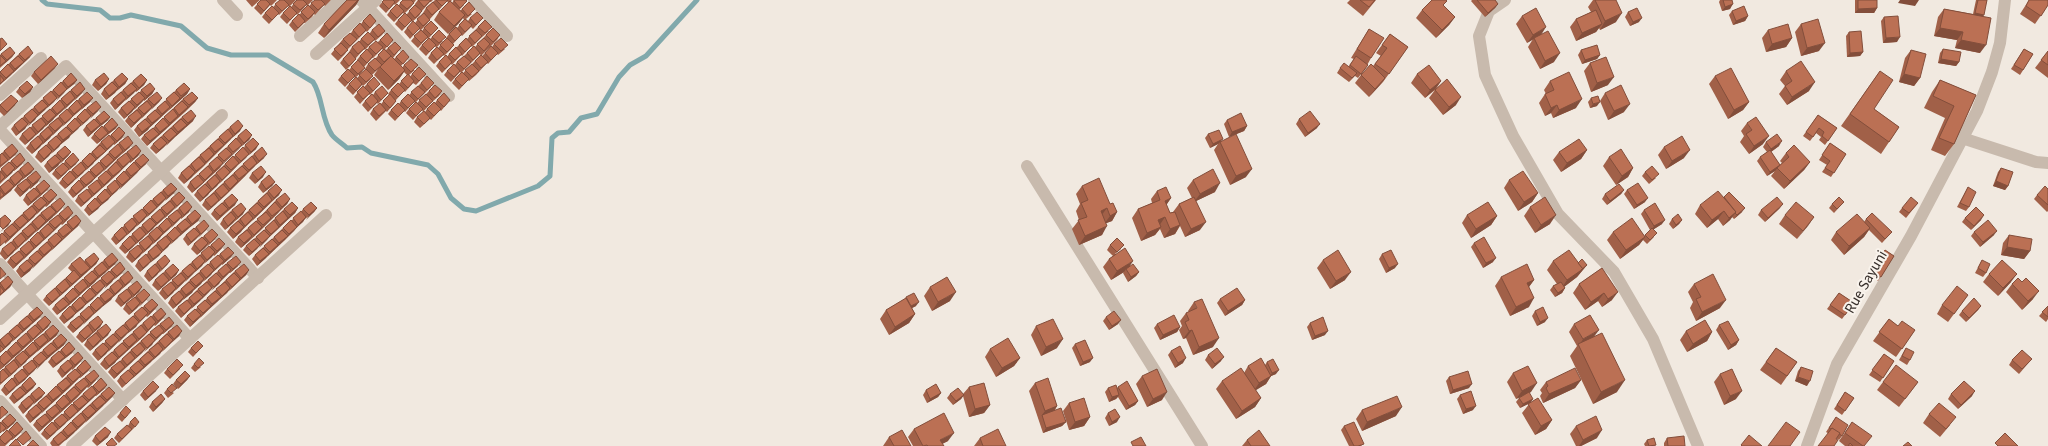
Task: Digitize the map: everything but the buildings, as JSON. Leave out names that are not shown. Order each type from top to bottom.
[{"type":"street","points":[[223,0],[237,15]]},
{"type":"street","points":[[300,36],[340,0]]},
{"type":"street","points":[[474,0],[507,36]]},
{"type":"street","points":[[1505,0],[1490,11],[1479,36],[1486,75],[1513,136],[1558,214],[1614,272],[1653,339],[1698,446]]},
{"type":"street","name":"Rue Sayuni","points":[[1807,446],[1837,364],[1911,236],[1977,111],[1992,72],[2000,43],[2005,0]]},
{"type":"street","points":[[316,54],[368,3],[449,96]]},
{"type":"street","points":[[0,95],[41,58]]},
{"type":"street","points":[[0,126],[66,66],[258,278]]},
{"type":"street","points":[[0,319],[222,115]]},
{"type":"street","points":[[0,130],[190,339]]},
{"type":"street","points":[[1962,138],[2036,162],[2048,163]]},
{"type":"street","points":[[1026,166],[1202,446]]},
{"type":"street","points":[[72,446],[326,215]]},
{"type":"street","points":[[0,264],[123,400]]},
{"type":"street","points":[[0,401],[41,446]]},
{"type":"waterway","points":[[42,0],[47,4],[100,10],[110,18],[131,15],[181,26],[207,48],[231,55],[268,55],[313,82],[319,94],[328,129],[347,148],[362,147],[371,153],[428,165],[438,174],[451,198],[464,209],[476,211],[538,186],[550,176],[552,138],[558,133],[569,132],[581,118],[597,114],[619,77],[630,65],[646,56],[697,0]]}]
